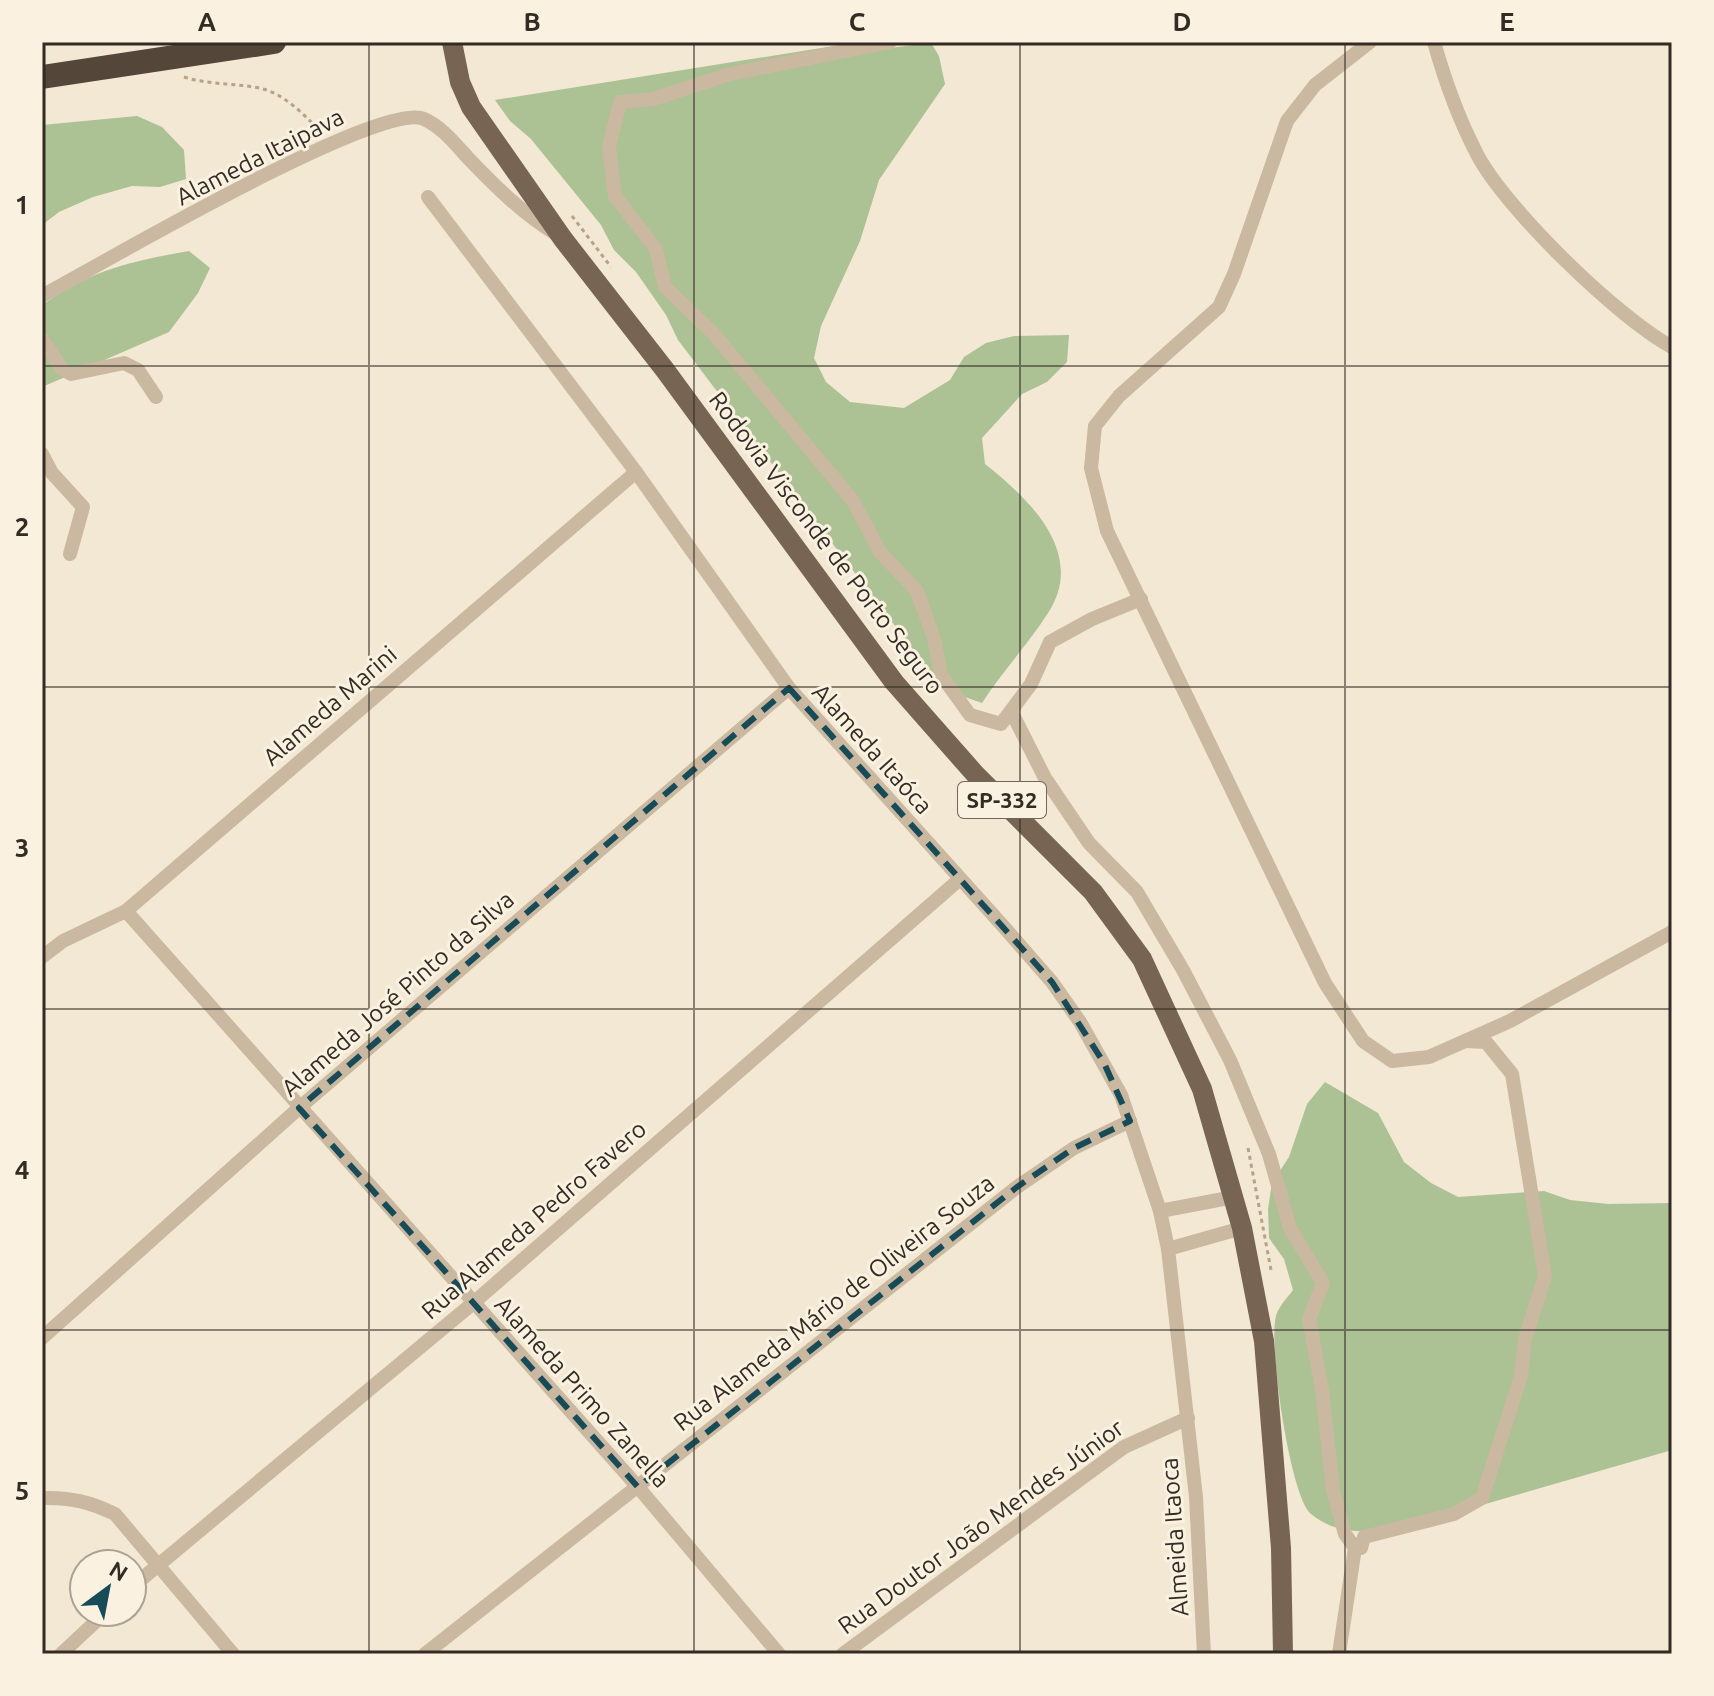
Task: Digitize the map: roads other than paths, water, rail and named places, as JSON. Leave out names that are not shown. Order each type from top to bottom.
[{"type":"highway","points":[[42,77],[274,42]]},
{"type":"main road","name":"Rodovia Visconde de Porto Seguro","points":[[453,48],[460,82],[471,107],[563,239],[665,370],[894,682],[975,774],[1093,892],[1142,959],[1180,1036],[1214,1126],[1242,1228],[1264,1341],[1281,1548],[1283,1654]]},
{"type":"street","points":[[890,42],[730,74],[653,99],[620,102],[609,147],[615,196],[656,249],[665,287],[713,333],[781,413],[853,501],[880,552],[917,591],[934,639],[941,675],[970,715],[1001,724],[1031,684],[1050,642],[1092,619],[1141,599]]},
{"type":"street","points":[[1370,42],[1315,85],[1287,121],[1219,307],[1119,396],[1095,426],[1091,468],[1107,531],[1325,983],[1363,1041],[1392,1061],[1429,1057],[1510,1021],[1672,932]]},
{"type":"street","points":[[1434,42],[1457,111],[1479,159],[1517,209],[1646,333],[1672,347]]},
{"type":"street","name":"Alameda Itaipava","points":[[42,296],[330,141],[406,116],[422,117],[446,134],[528,217],[563,239]]},
{"type":"street","name":"Alameda Itaóca","points":[[428,197],[636,472],[789,688],[1052,982],[1073,1012],[1104,1063],[1130,1121],[1160,1211],[1168,1249],[1188,1418]]},
{"type":"street","points":[[42,339],[62,369],[71,374],[124,363],[131,365],[156,397]]},
{"type":"street","points":[[42,454],[52,473],[83,507],[70,554]]},
{"type":"street","name":"Alameda Marini","points":[[42,957],[63,941],[126,911],[636,472]]},
{"type":"street","name":"Alameda José Pinto da Silva","points":[[42,1338],[299,1108],[789,688]]},
{"type":"street","points":[[1012,713],[1045,778],[1089,843],[1137,892],[1183,970],[1230,1060],[1269,1154],[1290,1228],[1323,1283],[1309,1319],[1322,1390],[1325,1443],[1333,1490],[1345,1534],[1355,1548],[1339,1654]]},
{"type":"street","name":"Rua Alameda Pedro Favero","points":[[148,1572],[472,1304],[960,879]]},
{"type":"street","name":"Alameda Primo Zanella","points":[[126,911],[472,1304],[638,1487],[779,1654]]},
{"type":"street","points":[[42,947],[63,941]]},
{"type":"street","points":[[1355,1548],[1361,1548],[1364,1537],[1454,1514],[1482,1498],[1521,1376],[1525,1339],[1545,1276],[1512,1074],[1486,1042],[1465,1041]]},
{"type":"street","name":"Rua Alameda Mário de Oliveira Souza","points":[[425,1654],[1017,1187],[1074,1148],[1130,1121]]},
{"type":"street","points":[[1160,1211],[1234,1197]]},
{"type":"street","points":[[1168,1249],[1242,1228]]},
{"type":"street","name":"Rua Doutor João Mendes Júnior","points":[[843,1654],[1124,1447],[1188,1418]]},
{"type":"street","name":"Almeida Itaoca","points":[[1188,1418],[1204,1654]]},
{"type":"street","points":[[42,1498],[78,1499],[115,1514],[233,1654]]},
{"type":"street","points":[[61,1654],[89,1628]]}]
